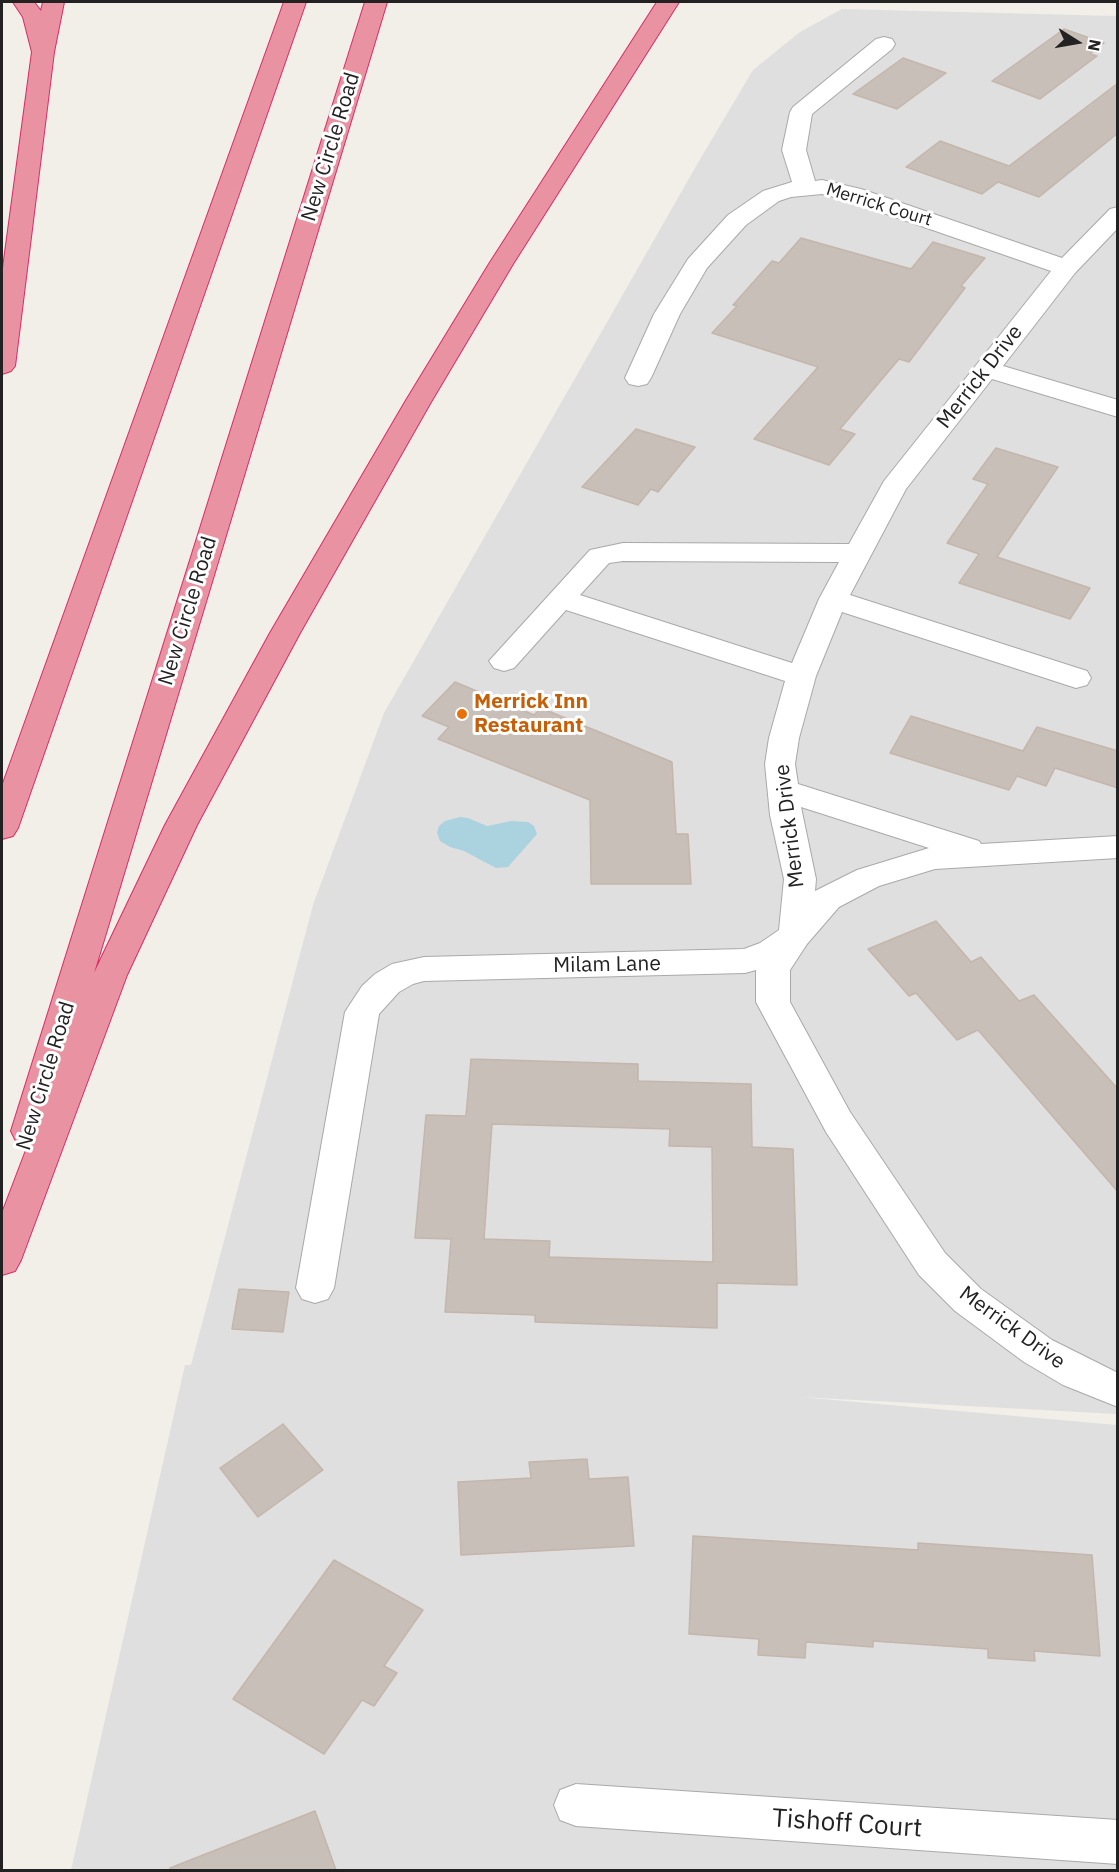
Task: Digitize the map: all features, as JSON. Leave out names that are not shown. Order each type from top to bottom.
[{"type":"highway","points":[[24,2],[34,18],[43,52]]},
{"type":"highway","points":[[2,366],[43,52],[53,2]]},
{"type":"highway","points":[[2,828],[295,2]]},
{"type":"highway","name":"New Circle Road","points":[[2,1222],[376,2]]},
{"type":"highway","points":[[2,1260],[110,975],[181,825],[285,633],[424,392],[501,264],[668,2]]},
{"type":"street","points":[[805,187],[794,150],[801,112],[884,44]]},
{"type":"street","name":"Merrick Court","points":[[638,378],[667,314],[696,264],[737,220],[755,206],[771,196],[805,187],[822,187],[854,194],[1066,268]]},
{"type":"street","name":"Merrick Drive","points":[[1118,214],[1066,268],[894,487],[832,599],[801,676],[784,738],[780,764],[800,879],[795,936],[773,969],[773,1002],[838,1122],[932,1264],[968,1300],[1038,1351],[1077,1373],[1118,1391]]},
{"type":"street","points":[[987,369],[1118,409]]},
{"type":"street","points":[[504,661],[600,556],[623,552],[857,553]]},
{"type":"street","points":[[560,598],[801,676]]},
{"type":"street","points":[[832,599],[1076,678]]},
{"type":"street","points":[[784,791],[981,853]]},
{"type":"street","name":"Milam Lane","points":[[315,1288],[362,1012],[374,995],[387,983],[404,973],[424,969],[745,961],[772,951],[795,936],[827,899],[868,878],[934,858],[981,853],[1028,853],[1118,847]]},
{"type":"street","name":"Tishoff Court","points":[[576,1805],[1118,1842]]},
{"type":"shaded area","points":[[842,9],[1117,16],[1117,1414],[800,1397],[1117,1425],[1117,1870],[71,1870],[185,1365],[191,1365],[313,905],[384,713],[753,70],[800,32]]},
{"type":"water","points":[[460,817],[487,826],[511,821],[528,822],[534,826],[537,834],[508,867],[496,868],[440,841],[437,833],[439,826],[445,821]]},
{"type":"building","points":[[1064,29],[1104,43],[1090,54],[1097,56],[1040,99],[992,81]]},
{"type":"building","points":[[903,58],[946,73],[897,109],[853,94]]},
{"type":"building","points":[[1118,83],[1118,133],[1039,197],[998,182],[982,194],[906,167],[940,141],[1009,166]]},
{"type":"building","points":[[801,238],[911,269],[933,242],[985,258],[961,286],[965,288],[909,362],[899,359],[840,429],[855,434],[829,465],[754,439],[818,367],[712,333],[737,306],[733,305],[772,261],[779,263]]},
{"type":"building","points":[[636,429],[695,447],[658,492],[651,489],[638,505],[582,487]]},
{"type":"building","points":[[996,448],[1058,467],[997,557],[1090,588],[1070,619],[959,583],[979,554],[947,543],[988,484],[973,479]]},
{"type":"building","points":[[455,682],[534,715],[541,708],[672,762],[676,834],[688,834],[691,884],[591,884],[590,800],[438,739],[449,727],[422,716]]},
{"type":"building","points":[[911,716],[1023,751],[1037,727],[1118,751],[1118,788],[1055,768],[1046,786],[1017,776],[1009,790],[890,753]]},
{"type":"building","points":[[936,921],[971,962],[981,957],[1019,1001],[1034,995],[1118,1089],[1118,1192],[978,1030],[957,1040],[916,993],[909,996],[868,949]]},
{"type":"building","points":[[471,1059],[638,1064],[638,1081],[751,1084],[752,1147],[793,1149],[797,1285],[717,1283],[717,1328],[535,1322],[535,1315],[445,1312],[451,1239],[415,1238],[426,1115],[466,1116]],"holes":[[[492,1124],[670,1129],[669,1146],[712,1147],[713,1262],[549,1257],[550,1241],[484,1239]]]},
{"type":"building","points":[[239,1289],[289,1292],[283,1332],[232,1329]]},
{"type":"building","points":[[283,1424],[323,1470],[258,1517],[220,1468]]},
{"type":"building","points":[[587,1459],[589,1479],[628,1477],[634,1546],[461,1555],[458,1482],[531,1478],[529,1462]]},
{"type":"building","points":[[693,1536],[918,1550],[918,1543],[1092,1555],[1100,1656],[1034,1651],[1035,1661],[988,1658],[988,1649],[873,1641],[873,1647],[806,1642],[805,1658],[758,1655],[759,1639],[689,1634]]},
{"type":"building","points":[[334,1560],[423,1610],[384,1666],[397,1673],[374,1706],[362,1700],[324,1754],[233,1699]]},
{"type":"building","points":[[315,1811],[336,1870],[170,1870],[170,1868]]},
{"type":"place","name":"Merrick Inn Restaurant","points":[[462,714]]}]
